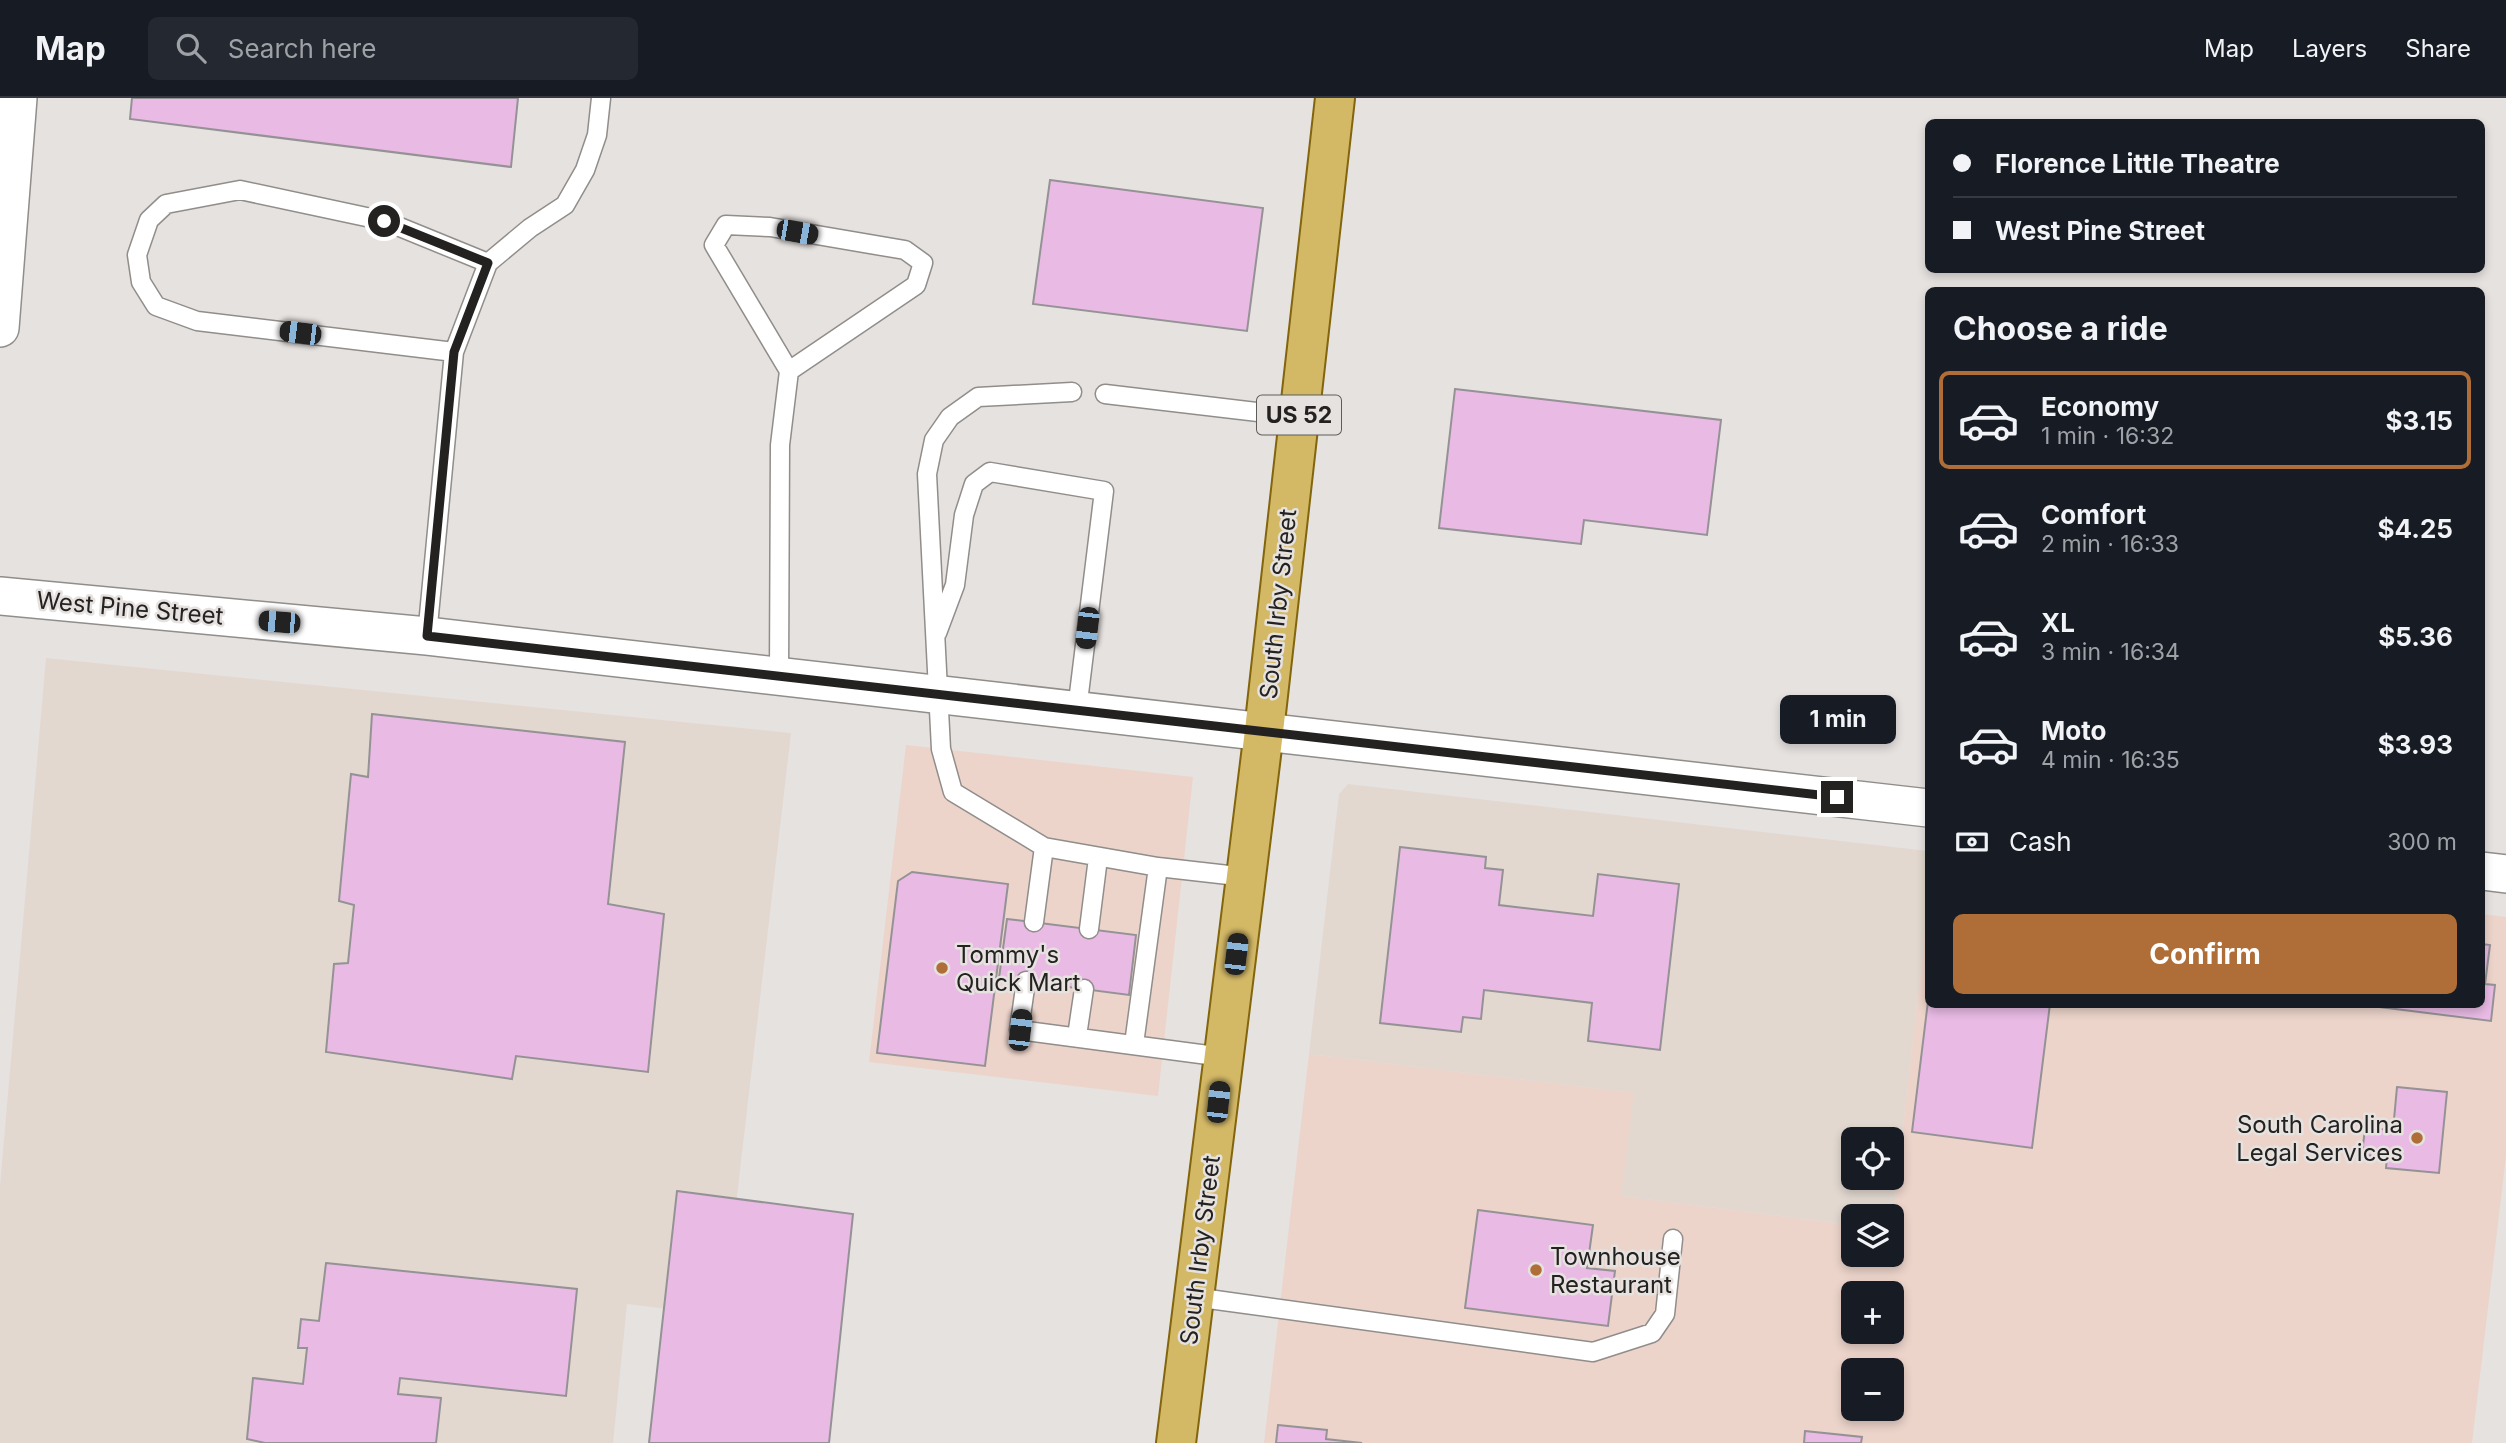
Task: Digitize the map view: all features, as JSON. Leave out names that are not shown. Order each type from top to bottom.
[{"type":"main road","name":"South Irby Street","points":[[1176,1443],[1264,731],[1335,98]]},
{"type":"street","points":[[0,328],[18,98]]},
{"type":"street","name":"West Pine Street","points":[[0,596],[427,636],[1925,808]]},
{"type":"street","points":[[2485,871],[2506,874]]},
{"type":"lane","points":[[427,636],[454,352],[488,263],[530,228],[565,205],[585,170],[597,135],[601,98]]},
{"type":"lane","points":[[454,352],[197,321],[156,306],[141,282],[137,255],[149,220],[166,204],[240,190],[384,221],[488,263]]},
{"type":"lane","points":[[779,676],[780,445],[789,371],[714,245],[726,225],[770,227],[905,250],[923,263],[916,285],[789,371]]},
{"type":"lane","points":[[1072,392],[978,397],[950,416],[934,440],[927,474],[934,640],[941,749],[953,792],[1044,847],[1157,867],[1246,877]]},
{"type":"lane","points":[[1105,394],[1299,417]]},
{"type":"lane","points":[[934,640],[955,585],[964,515],[974,484],[990,472],[1104,491],[1077,710]]},
{"type":"lane","points":[[1034,922],[1044,847]]},
{"type":"lane","points":[[1089,929],[1098,858]]},
{"type":"lane","points":[[1134,1044],[1157,867]]},
{"type":"lane","points":[[1026,981],[1020,1030],[1223,1058]]},
{"type":"lane","points":[[1077,1036],[1084,989]]},
{"type":"lane","points":[[1194,1297],[1593,1352],[1652,1333],[1665,1314],[1673,1239]]},
{"type":"shaded area","points":[[46,658],[791,733],[723,1316],[627,1304],[613,1443],[0,1443],[0,1185]]},
{"type":"shaded area","points":[[906,745],[1193,777],[1158,1096],[869,1062]]},
{"type":"shaded area","points":[[1348,784],[1925,851],[1925,932],[1903,1127],[1841,1127],[1841,1190],[1896,1190],[1894,1204],[1841,1204],[1841,1224],[1621,1196],[1634,1093],[1309,1054],[1339,794]]},
{"type":"shaded area","points":[[2485,914],[2506,917],[2506,1156],[2472,1443],[1264,1443],[1309,1054],[1635,1093],[1621,1196],[1841,1224],[1841,1267],[1904,1267],[1904,1204],[1894,1204],[1896,1190],[1904,1190],[1903,1127],[1925,932],[1925,1008],[2485,1008]]},
{"type":"building","points":[[132,98],[518,98],[511,167],[130,119]]},
{"type":"building","points":[[1050,180],[1263,208],[1247,331],[1033,304]]},
{"type":"building","points":[[1455,389],[1721,420],[1707,535],[1584,520],[1581,544],[1439,528]]},
{"type":"building","points":[[372,714],[625,742],[608,904],[664,914],[648,1072],[516,1056],[512,1079],[326,1052],[334,964],[348,963],[354,905],[339,901],[351,774],[368,777]]},
{"type":"building","points":[[1400,847],[1486,857],[1485,868],[1503,870],[1499,905],[1593,916],[1598,874],[1679,884],[1660,1050],[1588,1041],[1592,1003],[1484,990],[1481,1019],[1463,1017],[1461,1032],[1380,1023]]},
{"type":"building","name":"Tommy's Quick Mart","points":[[912,872],[1008,884],[985,1066],[877,1053],[898,881]]},
{"type":"building","points":[[1007,919],[1136,935],[1129,995],[999,978]]},
{"type":"building","points":[[2485,944],[2490,945],[2485,984]]},
{"type":"building","points":[[2485,984],[2495,985],[2491,1021],[2388,1008],[2485,1008]]},
{"type":"building","points":[[1927,1008],[2050,1008],[2032,1148],[1912,1132]]},
{"type":"building","points":[[2397,1087],[2447,1092],[2439,1173],[2386,1168],[2387,1157],[2362,1155],[2365,1128],[2393,1130]]},
{"type":"building","points":[[677,1191],[853,1214],[829,1443],[649,1443]]},
{"type":"building","name":"Townhouse Restaurant","points":[[1478,1210],[1593,1225],[1587,1268],[1615,1271],[1608,1326],[1465,1308]]},
{"type":"building","points":[[326,1263],[577,1289],[566,1396],[400,1378],[398,1394],[441,1398],[436,1443],[265,1443],[247,1439],[253,1378],[303,1384],[307,1348],[298,1348],[301,1319],[319,1321]]},
{"type":"building","points":[[1278,1425],[1327,1430],[1326,1439],[1362,1443],[1276,1443]]},
{"type":"building","points":[[1805,1431],[1862,1437],[1861,1443],[1804,1443]]},
{"type":"place","name":"Tommy's Quick Mart","points":[[942,968]]},
{"type":"place","name":"South Carolina Legal Services","points":[[2417,1138]]},
{"type":"place","name":"Townhouse Restaurant","points":[[1536,1270]]},
{"type":"route","points":[[384,221],[488,263],[454,352],[427,636],[1837,797]]}]
